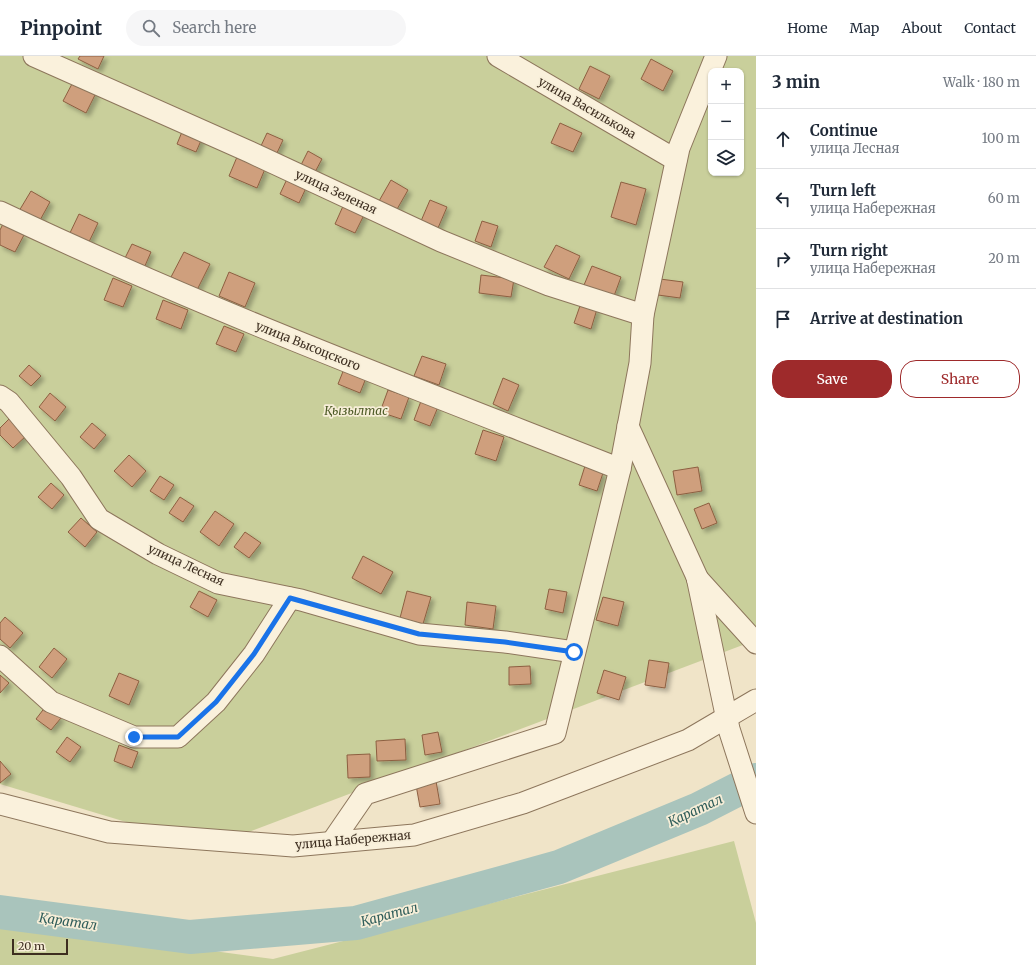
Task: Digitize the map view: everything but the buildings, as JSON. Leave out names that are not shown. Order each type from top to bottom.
[{"type":"street","name":"улица Зеленая","points":[[34,56],[250,152],[441,241],[549,286],[643,315]]},
{"type":"street","name":"улица Василькова","points":[[498,56],[676,160]]},
{"type":"street","points":[[332,842],[365,794],[555,734],[620,469],[640,363],[643,315],[676,160],[679,148],[716,56]]},
{"type":"street","name":"улица Высоцского","points":[[0,212],[86,253],[282,336],[620,469]]},
{"type":"street","name":"улица Лесная","points":[[0,396],[9,402],[71,477],[99,519],[158,554],[218,583],[290,598],[419,634],[505,642],[574,652]]},
{"type":"street","points":[[628,426],[697,578],[728,723],[756,813]]},
{"type":"street","points":[[697,578],[756,642]]},
{"type":"street","points":[[0,656],[51,702],[134,737],[178,737],[216,702],[254,654],[290,598]]},
{"type":"street","name":"улица Набережная","points":[[0,804],[109,832],[293,846],[414,835],[522,803],[688,740],[728,723],[756,700]]},
{"type":"green space","name":"Қызылтас","points":[[0,56],[756,56],[756,640],[209,847],[0,784]]},
{"type":"green space","points":[[734,841],[756,923],[756,965],[0,965],[0,922],[273,959]]},
{"type":"waterway","name":"Қаратал","points":[[0,912],[190,937],[356,923],[559,867],[699,809],[756,780]]},
{"type":"route","points":[[134,737],[178,737],[216,702],[254,654],[290,598],[419,634],[505,642],[574,652]]}]
